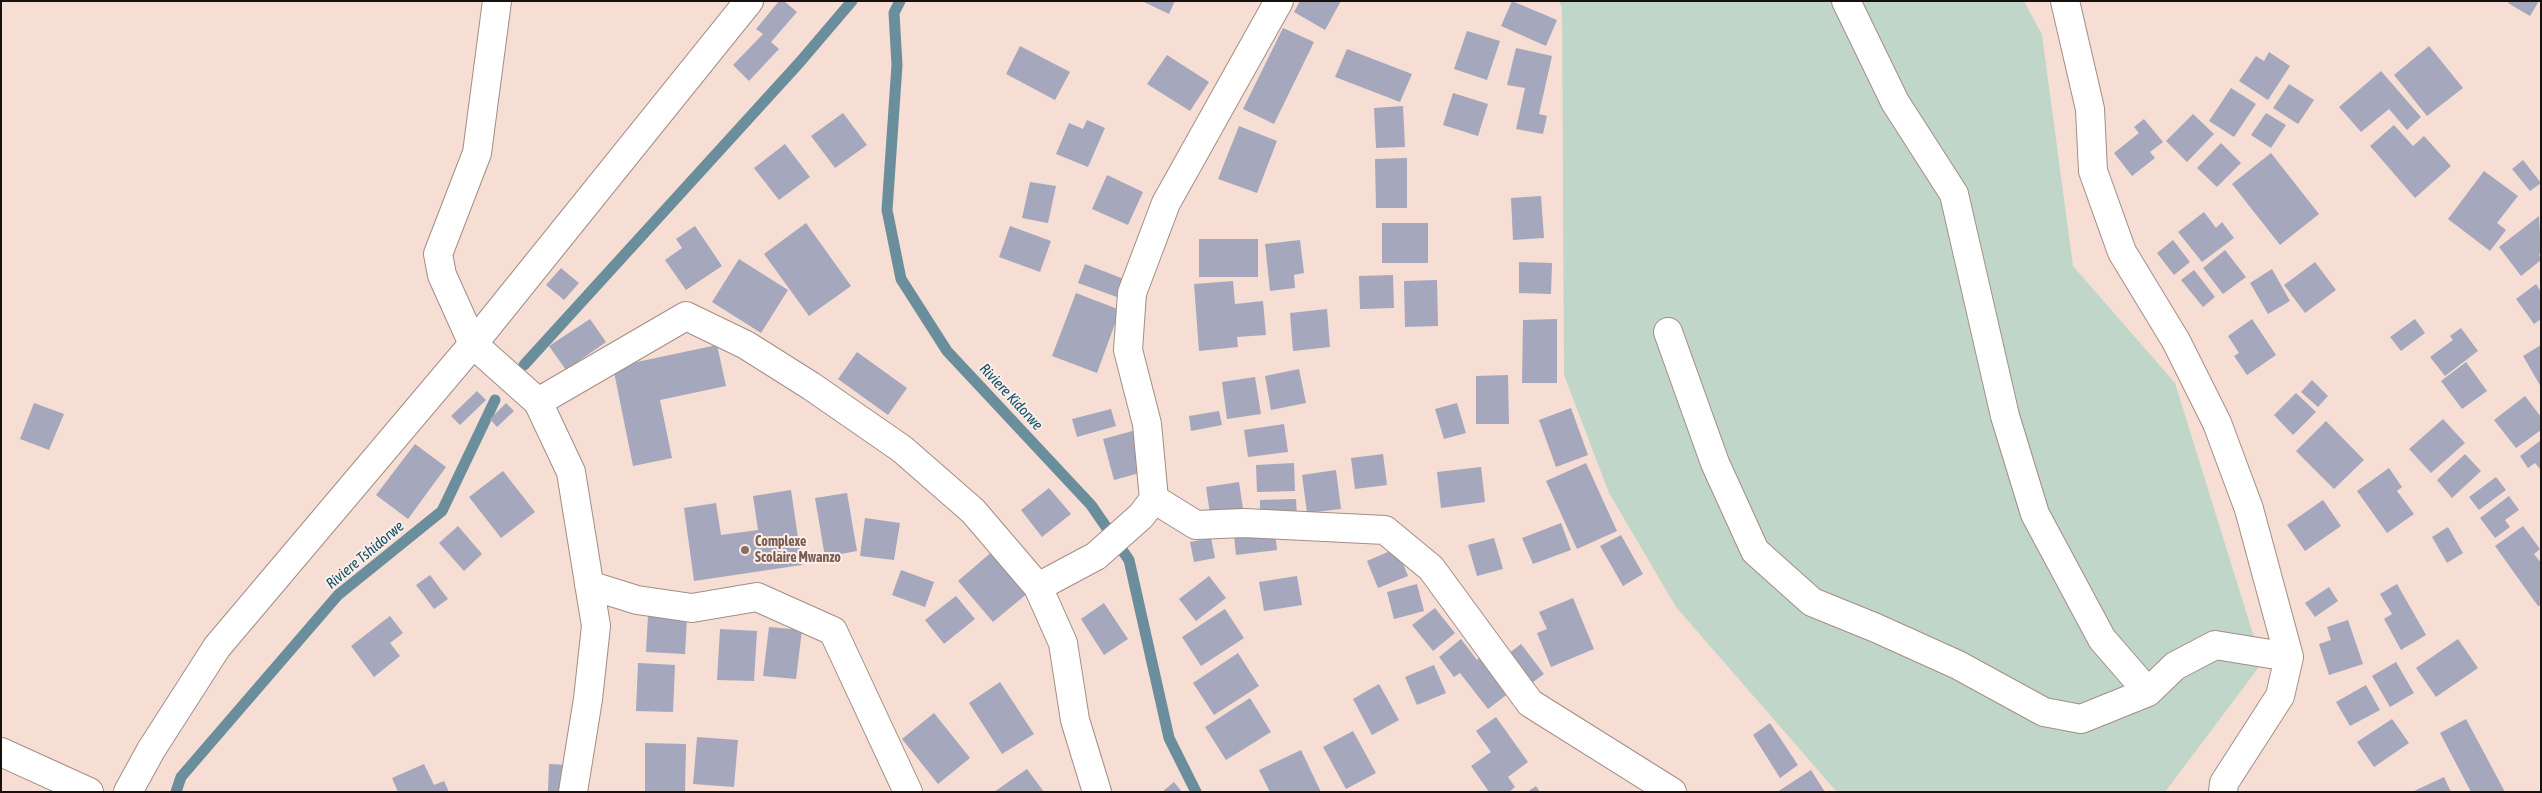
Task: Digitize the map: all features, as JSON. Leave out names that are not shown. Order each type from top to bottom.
[{"type":"street","points":[[497,1],[476,153],[438,254],[442,275],[473,344],[538,402],[571,472],[596,626],[588,699],[573,792]]},
{"type":"street","points":[[128,792],[151,750],[217,647],[473,344],[749,1]]},
{"type":"street","points":[[1038,587],[1096,556],[1148,508],[1147,424],[1128,350],[1132,293],[1166,203],[1279,1]]},
{"type":"street","points":[[1846,1],[1895,102],[1954,194],[2005,416],[2035,514],[2102,639],[2148,692]]},
{"type":"street","points":[[2065,1],[2090,109],[2093,171],[2122,252],[2176,341],[2217,423],[2249,509],[2289,657],[2280,696],[2224,783],[2223,792]]},
{"type":"street","points":[[538,402],[686,316],[746,344],[811,386],[902,450],[973,511],[1038,587],[1063,643],[1075,720],[1097,792]]},
{"type":"street","points":[[1668,332],[1715,463],[1755,551],[1812,602],[1958,665],[2044,712],[2081,719],[2148,692],[2175,666],[2215,645],[2289,657]]},
{"type":"street","points":[[1148,508],[1196,525],[1244,523],[1386,530],[1431,568],[1530,702],[1672,792]]},
{"type":"street","points":[[589,585],[637,600],[692,608],[757,597],[833,631],[908,792]]},
{"type":"street","points":[[1,752],[89,792]]},
{"type":"green space","points":[[1559,1],[2024,1],[2042,35],[2073,266],[2175,383],[2262,663],[2165,792],[1837,792],[1676,607],[1609,493],[1564,375],[1562,8]]},
{"type":"building","points":[[779,1],[784,1],[797,12],[771,42],[779,49],[749,81],[733,65],[763,34],[756,29]]},
{"type":"building","points":[[1142,1],[1175,1],[1169,14]]},
{"type":"building","points":[[1300,1],[1341,1],[1325,30],[1294,12]]},
{"type":"building","points":[[1512,1],[1557,20],[1546,46],[1501,26]]},
{"type":"building","points":[[2509,1],[2539,1],[2530,16],[2508,3]]},
{"type":"building","points":[[1283,28],[1314,42],[1274,124],[1243,109]]},
{"type":"building","points":[[1467,31],[1500,41],[1487,80],[1454,69]]},
{"type":"building","points":[[1020,46],[1070,72],[1055,100],[1006,74]]},
{"type":"building","points":[[2429,46],[2463,88],[2427,116],[2394,75]]},
{"type":"building","points":[[1516,48],[1552,56],[1539,114],[1547,116],[1543,134],[1516,129],[1525,88],[1507,85]]},
{"type":"building","points":[[1347,49],[1412,74],[1400,102],[1335,77]]},
{"type":"building","points":[[2269,52],[2290,66],[2268,100],[2239,81],[2256,56],[2264,61]]},
{"type":"building","points":[[1167,55],[1209,82],[1190,111],[1147,84]]},
{"type":"building","points":[[2381,71],[2421,117],[2407,130],[2389,109],[2361,132],[2339,107]]},
{"type":"building","points":[[2289,84],[2314,100],[2298,124],[2273,108]]},
{"type":"building","points":[[2231,88],[2256,104],[2234,137],[2209,121]]},
{"type":"building","points":[[1453,93],[1488,104],[1478,136],[1443,125]]},
{"type":"building","points":[[1403,106],[1405,147],[1376,148],[1374,108]]},
{"type":"building","points":[[843,113],[867,145],[835,168],[811,136]]},
{"type":"building","points":[[2266,113],[2286,125],[2271,148],[2251,135]]},
{"type":"building","points":[[2193,114],[2214,134],[2187,162],[2166,141]]},
{"type":"building","points":[[2144,119],[2163,142],[2150,152],[2155,158],[2132,176],[2114,153],[2139,133],[2134,127]]},
{"type":"building","points":[[1087,120],[1105,128],[1088,167],[1056,154],[1069,123],[1083,129]]},
{"type":"building","points":[[2394,125],[2413,146],[2424,136],[2451,166],[2415,198],[2370,146]]},
{"type":"building","points":[[1239,126],[1277,141],[1257,193],[1218,179]]},
{"type":"building","points":[[2221,143],[2241,163],[2217,187],[2197,168]]},
{"type":"building","points":[[785,144],[810,177],[779,200],[754,168]]},
{"type":"building","points":[[2271,153],[2319,214],[2280,245],[2232,184]]},
{"type":"building","points":[[1407,158],[1407,208],[1376,208],[1375,159]]},
{"type":"building","points":[[2523,160],[2541,183],[2530,191],[2512,169]]},
{"type":"building","points":[[2484,171],[2518,196],[2497,223],[2506,230],[2490,251],[2448,219]]},
{"type":"building","points":[[1107,175],[1143,192],[1128,225],[1092,209]]},
{"type":"building","points":[[1030,182],[1056,186],[1048,223],[1022,218]]},
{"type":"building","points":[[1541,196],[1544,238],[1513,240],[1511,198]]},
{"type":"building","points":[[2204,212],[2216,228],[2222,222],[2234,238],[2202,262],[2178,232]]},
{"type":"building","points":[[2539,216],[2541,253],[2539,254],[2541,260],[2521,276],[2499,247]]},
{"type":"building","points":[[806,223],[851,286],[809,316],[764,254]]},
{"type":"building","points":[[1382,223],[1428,223],[1428,263],[1382,263]]},
{"type":"building","points":[[695,226],[722,266],[686,290],[665,260],[682,248],[676,239]]},
{"type":"building","points":[[1010,226],[1051,241],[1040,272],[999,257]]},
{"type":"building","points":[[1199,239],[1258,239],[1258,277],[1199,277]]},
{"type":"building","points":[[1300,240],[1304,273],[1294,275],[1295,288],[1270,291],[1265,244]]},
{"type":"building","points":[[2173,240],[2190,262],[2174,275],[2157,253]]},
{"type":"building","points":[[2225,250],[2246,277],[2223,294],[2203,268]]},
{"type":"building","points":[[739,259],[788,290],[761,333],[712,302]]},
{"type":"building","points":[[1519,262],[1552,263],[1551,294],[1519,293]]},
{"type":"building","points":[[2315,262],[2336,290],[2305,313],[2284,285]]},
{"type":"building","points":[[1085,264],[1124,279],[1117,297],[1078,283]]},
{"type":"building","points":[[561,268],[579,283],[564,300],[546,285]]},
{"type":"building","points":[[2272,269],[2290,301],[2268,314],[2250,283]]},
{"type":"building","points":[[2194,270],[2215,297],[2203,307],[2181,280]]},
{"type":"building","points":[[1393,275],[1394,308],[1360,309],[1359,276]]},
{"type":"building","points":[[1437,280],[1438,326],[1405,327],[1404,281]]},
{"type":"building","points":[[1233,281],[1235,304],[1263,301],[1266,335],[1237,337],[1238,347],[1199,351],[1194,284]]},
{"type":"building","points":[[2536,284],[2541,292],[2541,319],[2534,324],[2516,299]]},
{"type":"building","points":[[1076,293],[1120,310],[1097,373],[1052,356]]},
{"type":"building","points":[[1327,309],[1330,347],[1293,351],[1290,313]]},
{"type":"building","points":[[590,319],[606,342],[566,370],[549,346]]},
{"type":"building","points":[[1557,319],[1557,383],[1522,383],[1523,320]]},
{"type":"building","points":[[2252,319],[2276,355],[2247,375],[2234,356],[2239,353],[2228,336]]},
{"type":"building","points":[[2415,319],[2425,333],[2401,351],[2390,337]]},
{"type":"building","points":[[2461,328],[2478,351],[2445,376],[2430,357],[2453,340],[2450,336]]},
{"type":"building","points":[[717,345],[726,386],[660,400],[672,458],[633,466],[613,367]]},
{"type":"building","points":[[2541,345],[2541,387],[2523,356]]},
{"type":"building","points":[[857,352],[907,388],[888,415],[838,379]]},
{"type":"building","points":[[2466,362],[2487,391],[2462,409],[2441,381]]},
{"type":"building","points":[[1299,369],[1306,403],[1271,410],[1265,376]]},
{"type":"building","points":[[1508,375],[1509,424],[1476,424],[1476,376]]},
{"type":"building","points":[[1255,377],[1261,414],[1227,419],[1222,382]]},
{"type":"building","points":[[2312,380],[2328,396],[2318,407],[2301,392]]},
{"type":"building","points":[[477,391],[486,400],[460,425],[451,416]]},
{"type":"building","points":[[2296,393],[2316,412],[2293,435],[2274,415]]},
{"type":"building","points":[[2525,396],[2541,417],[2541,430],[2516,448],[2494,420]]},
{"type":"building","points":[[34,403],[64,414],[49,450],[20,439]]},
{"type":"building","points":[[506,403],[514,411],[497,427],[490,419]]},
{"type":"building","points":[[1457,403],[1466,433],[1444,439],[1435,409]]},
{"type":"building","points":[[1571,408],[1588,455],[1556,467],[1539,420]]},
{"type":"building","points":[[1111,409],[1116,426],[1077,437],[1072,419]]},
{"type":"building","points":[[1219,411],[1222,425],[1191,431],[1189,416]]},
{"type":"building","points":[[2443,419],[2465,443],[2431,473],[2409,449]]},
{"type":"building","points":[[2326,421],[2364,460],[2334,489],[2296,451]]},
{"type":"building","points":[[1284,424],[1288,452],[1248,457],[1244,430]]},
{"type":"building","points":[[1136,430],[1147,471],[1114,480],[1103,439]]},
{"type":"building","points":[[2541,440],[2541,470],[2535,463],[2528,468],[2520,456]]},
{"type":"building","points":[[415,444],[446,467],[408,519],[376,495]]},
{"type":"building","points":[[1383,454],[1387,485],[1355,489],[1351,458]]},
{"type":"building","points":[[2465,454],[2481,471],[2452,498],[2437,480]]},
{"type":"building","points":[[1294,463],[1295,491],[1257,492],[1256,465]]},
{"type":"building","points":[[1586,463],[1617,531],[1577,549],[1546,481]]},
{"type":"building","points":[[1481,467],[1485,502],[1441,508],[1437,472]]},
{"type":"building","points":[[2389,468],[2402,487],[2397,491],[2414,514],[2387,533],[2357,491]]},
{"type":"building","points":[[1336,470],[1341,509],[1307,513],[1302,475]]},
{"type":"building","points":[[503,471],[535,512],[501,538],[469,497]]},
{"type":"building","points":[[2496,477],[2506,490],[2479,510],[2469,497]]},
{"type":"building","points":[[1239,482],[1243,509],[1210,514],[1206,487]]},
{"type":"building","points":[[1049,488],[1071,514],[1042,537],[1021,510]]},
{"type":"building","name":"Complexe Scolaire Mwanzo","points":[[791,490],[802,565],[694,581],[684,508],[716,503],[721,535],[758,530],[753,496]]},
{"type":"building","points":[[847,493],[857,551],[825,557],[815,498]]},
{"type":"building","points":[[2509,496],[2519,510],[2505,520],[2510,527],[2495,538],[2480,518]]},
{"type":"building","points":[[1296,499],[1297,516],[1260,517],[1260,500]]},
{"type":"building","points":[[2323,500],[2341,526],[2305,551],[2287,525]]},
{"type":"building","points":[[865,518],[900,523],[894,560],[860,556]]},
{"type":"building","points":[[1561,523],[1571,550],[1533,564],[1522,538]]},
{"type":"building","points":[[458,526],[482,554],[464,571],[439,543]]},
{"type":"building","points":[[2523,526],[2540,549],[2534,554],[2541,563],[2541,605],[2538,606],[2495,546]]},
{"type":"building","points":[[2448,527],[2463,553],[2447,563],[2432,537]]},
{"type":"building","points":[[1275,531],[1277,550],[1236,555],[1234,536]]},
{"type":"building","points":[[1621,535],[1643,574],[1623,586],[1600,546]]},
{"type":"building","points":[[1211,538],[1215,558],[1194,562],[1190,542]]},
{"type":"building","points":[[1494,538],[1503,569],[1477,576],[1468,545]]},
{"type":"building","points":[[1397,548],[1408,576],[1378,588],[1367,561]]},
{"type":"building","points":[[994,550],[1029,592],[993,622],[958,581]]},
{"type":"building","points":[[901,570],[934,582],[925,607],[892,595]]},
{"type":"building","points":[[430,575],[448,599],[434,609],[416,585]]},
{"type":"building","points":[[1209,576],[1226,598],[1196,621],[1179,599]]},
{"type":"building","points":[[1297,576],[1302,605],[1264,611],[1259,582]]},
{"type":"building","points":[[1417,584],[1424,611],[1394,619],[1387,592]]},
{"type":"building","points":[[2397,584],[2426,635],[2401,650],[2384,619],[2392,614],[2380,594]]},
{"type":"building","points":[[2329,587],[2338,601],[2315,617],[2305,603]]},
{"type":"building","points":[[956,596],[975,619],[944,644],[925,620]]},
{"type":"building","points":[[1573,598],[1594,649],[1551,667],[1537,633],[1547,629],[1539,612]]},
{"type":"building","points":[[1104,603],[1128,639],[1104,655],[1081,619]]},
{"type":"building","points":[[1435,608],[1455,633],[1433,651],[1412,625]]},
{"type":"building","points":[[1225,609],[1244,638],[1201,666],[1182,637]]},
{"type":"building","points":[[648,615],[687,617],[685,654],[646,652]]},
{"type":"building","points":[[390,616],[403,633],[390,643],[400,656],[374,677],[351,646]]},
{"type":"building","points":[[2348,620],[2363,664],[2329,675],[2319,644],[2331,640],[2327,627]]},
{"type":"building","points":[[769,627],[802,630],[796,679],[763,676]]},
{"type":"building","points":[[720,629],[757,631],[754,681],[717,680]]},
{"type":"building","points":[[1461,639],[1477,660],[1481,656],[1509,693],[1488,709],[1460,673],[1454,677],[1439,657]]},
{"type":"building","points":[[2458,639],[2478,668],[2436,697],[2416,668]]},
{"type":"building","points":[[1521,644],[1544,674],[1525,688],[1503,658]]},
{"type":"building","points":[[1238,653],[1259,686],[1214,715],[1193,683]]},
{"type":"building","points":[[2396,662],[2414,693],[2390,707],[2372,676]]},
{"type":"building","points":[[638,663],[675,665],[673,712],[636,711]]},
{"type":"building","points":[[1434,665],[1446,693],[1417,705],[1405,677]]},
{"type":"building","points":[[1000,682],[1034,734],[1002,754],[969,703]]},
{"type":"building","points":[[1379,684],[1399,720],[1372,735],[1353,699]]},
{"type":"building","points":[[2366,685],[2380,710],[2350,726],[2336,702]]},
{"type":"building","points":[[1250,698],[1271,732],[1226,760],[1205,727]]},
{"type":"building","points":[[934,713],[970,758],[938,784],[902,739]]},
{"type":"building","points":[[1496,717],[1528,762],[1508,777],[1515,787],[1509,792],[1489,792],[1471,766],[1491,752],[1476,731]]},
{"type":"building","points":[[2392,719],[2409,743],[2374,767],[2357,742]]},
{"type":"building","points":[[2466,719],[2505,792],[2471,792],[2440,733]]},
{"type":"building","points":[[1770,723],[1798,765],[1780,778],[1753,735]]},
{"type":"building","points":[[1353,731],[1376,773],[1346,789],[1323,747]]},
{"type":"building","points":[[697,737],[738,740],[734,787],[693,784]]},
{"type":"building","points":[[645,743],[686,744],[685,792],[645,792]]},
{"type":"building","points":[[1301,750],[1321,792],[1270,792],[1259,770]]},
{"type":"building","points":[[424,764],[434,785],[444,781],[449,792],[398,792],[392,778]]},
{"type":"building","points":[[549,764],[570,765],[568,792],[548,792]]},
{"type":"building","points":[[1027,769],[1044,792],[994,792]]},
{"type":"building","points":[[1811,770],[1825,792],[1777,792]]},
{"type":"building","points":[[2444,777],[2451,792],[2412,792]]},
{"type":"building","points":[[1174,782],[1182,792],[1162,792]]},
{"type":"building","points":[[1536,786],[1540,792],[1527,792]]},
{"type":"waterway","points":[[524,365],[800,62],[852,1]]},
{"type":"waterway","name":"Riviere Kidorwe","points":[[900,1],[894,13],[897,65],[887,210],[901,279],[947,351],[1091,505],[1129,560],[1169,738],[1196,792]]},
{"type":"waterway","name":"Riviere Tshidorwe","points":[[176,792],[181,777],[338,595],[442,511],[495,400]]},
{"type":"place","name":"Complexe Scolaire Mwanzo","points":[[745,550]]}]
